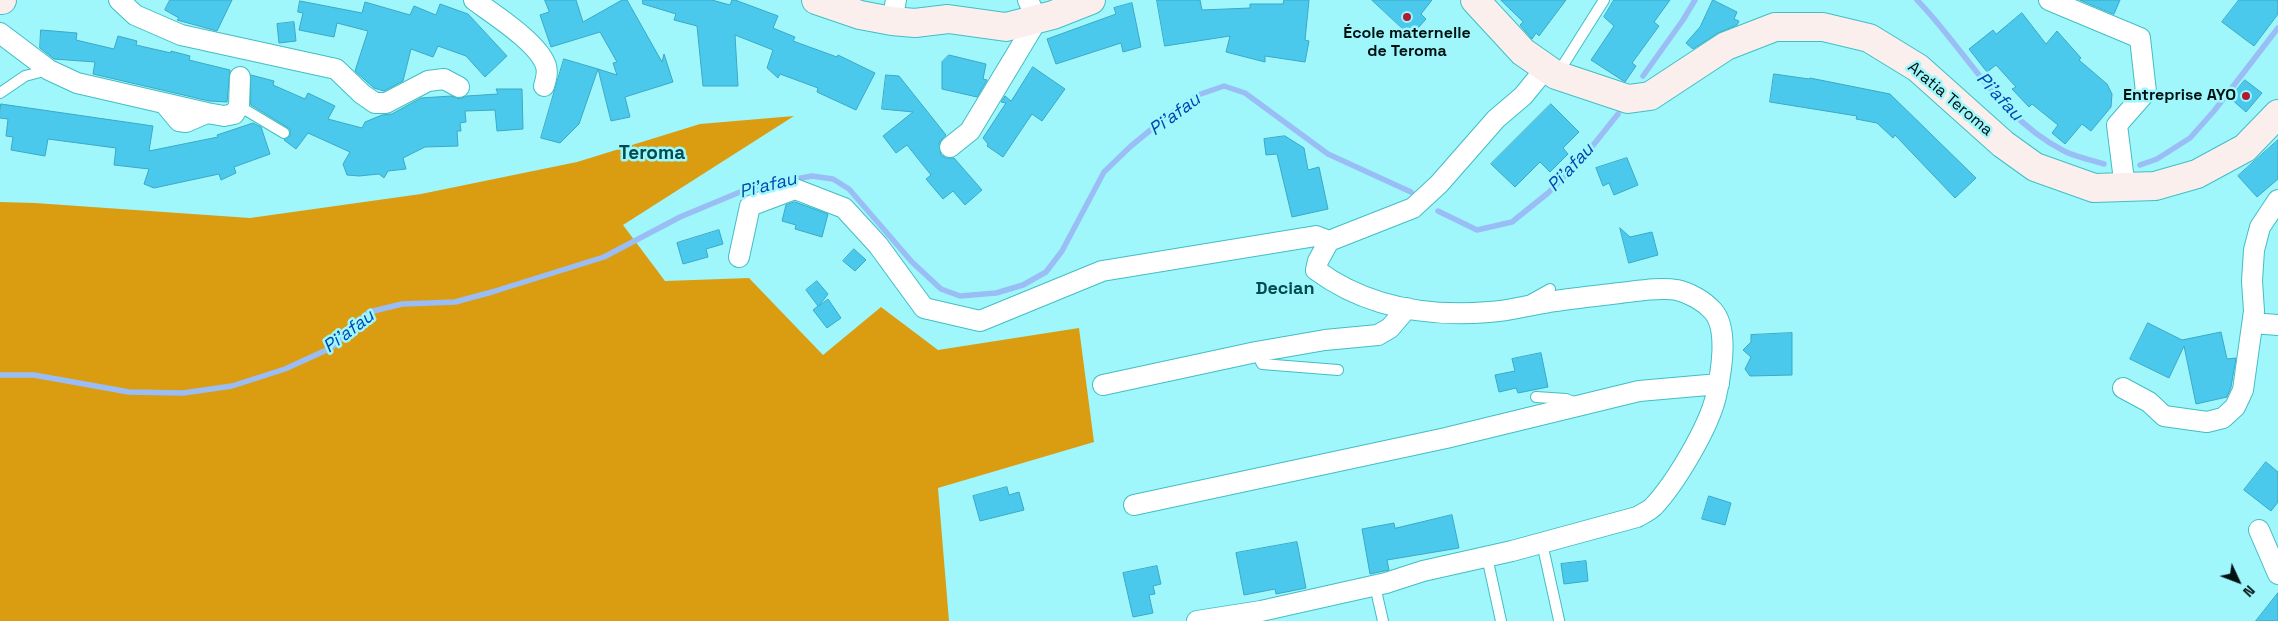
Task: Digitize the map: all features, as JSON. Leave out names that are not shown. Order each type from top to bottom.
[{"type":"main road","points":[[816,0],[860,15],[894,10],[915,23],[948,20],[1006,27],[1032,10],[1091,0]]},
{"type":"main road","name":"Aratia Teroma","points":[[1475,0],[1523,52],[1551,71],[1628,99],[1650,96],[1726,46],[1775,27],[1823,26],[1868,38],[1918,68],[2003,144],[2035,167],[2094,188],[2155,186],[2197,174],[2244,148],[2278,114]]},
{"type":"street","points":[[119,0],[135,15],[182,35],[336,69],[375,103],[386,103],[428,81],[444,79],[459,87]]},
{"type":"street","points":[[474,0],[506,22],[538,54],[546,64],[547,72],[544,86]]},
{"type":"street","points":[[2049,0],[2140,38],[2146,92],[2117,125],[2125,188]]},
{"type":"street","points":[[950,147],[970,132],[1032,10]]},
{"type":"street","points":[[0,32],[49,70],[77,83],[207,113],[224,116],[234,114],[239,106],[240,77]]},
{"type":"street","points":[[1197,621],[1271,615],[1423,571],[1487,557],[1637,517],[1652,508],[1664,493],[1707,422],[1723,364],[1722,336],[1714,312],[1698,299],[1677,290],[1642,290],[1490,312],[1456,313],[1386,306],[1333,283],[1316,270],[1318,261],[1329,241],[1413,208],[1439,184],[1496,119],[1551,71]]},
{"type":"street","points":[[739,256],[750,206],[795,189],[844,208],[878,245],[924,308],[980,321],[1102,271],[1316,236],[1329,241]]},
{"type":"street","points":[[2123,388],[2148,402],[2164,416],[2207,422],[2223,418],[2235,407],[2243,390],[2253,323],[2254,250],[2260,227],[2278,200]]},
{"type":"street","points":[[1103,385],[1256,352],[1325,340],[1378,335],[1390,328],[1407,308]]},
{"type":"street","points":[[2253,323],[2278,325]]},
{"type":"street","points":[[1134,504],[1437,440],[1639,392],[1719,384]]},
{"type":"street","points":[[2260,530],[2278,574]]},
{"type":"lane","points":[[1551,71],[1604,0]]},
{"type":"lane","points":[[0,93],[25,76],[49,70]]},
{"type":"lane","points":[[239,106],[284,133]]},
{"type":"lane","points":[[1515,308],[1550,289]]},
{"type":"lane","points":[[1256,352],[1262,364],[1338,370]]},
{"type":"lane","points":[[1536,397],[1566,399],[1581,406]]},
{"type":"lane","points":[[1542,543],[1559,620]]},
{"type":"lane","points":[[1487,557],[1501,621]]},
{"type":"lane","points":[[1375,586],[1383,621]]},
{"type":"shaded area","points":[[794,116],[623,225],[665,281],[749,278],[823,355],[881,307],[938,350],[1079,328],[1094,442],[938,488],[949,621],[0,621],[0,202],[250,218],[421,194],[577,162],[700,124]]},
{"type":"building","points":[[170,0],[232,0],[217,31],[177,20],[179,18],[165,10]]},
{"type":"building","points":[[545,0],[576,0],[583,22],[622,0],[627,0],[662,62],[664,54],[673,82],[625,97],[630,117],[611,121],[598,69],[617,75],[613,63],[617,62],[600,32],[551,47],[540,15],[549,12]]},
{"type":"building","points":[[643,0],[712,0],[730,5],[732,0],[735,0],[778,16],[773,28],[795,37],[793,41],[837,57],[838,55],[875,73],[856,110],[817,92],[818,88],[780,74],[778,78],[767,68],[773,50],[735,35],[738,86],[703,86],[697,26],[674,20],[676,14],[643,4]]},
{"type":"building","points":[[1157,0],[1200,0],[1202,10],[1250,8],[1250,4],[1283,4],[1284,0],[1309,0],[1305,40],[1309,41],[1305,62],[1265,56],[1265,62],[1226,52],[1230,36],[1165,46]]},
{"type":"building","name":"École maternelle de Teroma","points":[[1372,0],[1432,0],[1421,14],[1426,19],[1411,36]]},
{"type":"building","points":[[1501,0],[1566,0],[1539,36],[1536,33],[1532,39],[1520,25],[1523,22]]},
{"type":"building","points":[[1614,0],[1670,0],[1654,22],[1659,26],[1632,63],[1636,66],[1625,82],[1591,60],[1614,26],[1604,17]]},
{"type":"building","points":[[1713,0],[1737,12],[1734,19],[1739,21],[1737,25],[1718,33],[1693,49],[1686,43],[1700,27]]},
{"type":"building","points":[[2080,0],[2120,0],[2114,14]]},
{"type":"building","points":[[2239,0],[2278,0],[2278,14],[2254,46],[2222,22]]},
{"type":"building","points":[[300,1],[362,13],[365,2],[410,15],[414,6],[436,15],[440,4],[468,14],[507,56],[485,77],[466,56],[438,46],[433,57],[411,49],[403,81],[384,91],[374,88],[355,71],[368,31],[337,23],[334,37],[299,30],[303,13],[298,12]]},
{"type":"building","points":[[1132,3],[1141,47],[1123,52],[1121,43],[1056,64],[1047,39],[1116,14],[1114,8]]},
{"type":"building","points":[[2022,13],[2046,44],[2057,31],[2081,58],[2079,60],[2107,84],[2112,94],[2111,107],[2091,131],[2082,124],[2065,144],[2052,133],[2058,125],[2032,104],[2029,107],[2012,89],[2016,87],[1996,65],[1987,72],[1969,49],[1993,30],[1996,34]]},
{"type":"building","points":[[294,22],[296,41],[279,43],[277,24]]},
{"type":"building","points":[[41,30],[77,33],[76,40],[114,49],[118,36],[137,41],[136,45],[190,56],[189,60],[230,70],[227,102],[209,101],[93,74],[95,62],[54,59],[40,48]]},
{"type":"building","points":[[949,55],[986,64],[983,79],[987,80],[977,97],[942,89],[942,62]]},
{"type":"building","points":[[564,59],[598,69],[579,124],[560,143],[541,138]]},
{"type":"building","points":[[1033,67],[1065,89],[1042,121],[1032,114],[1003,157],[987,146],[988,144],[983,138],[1006,103],[1001,102],[1005,96],[1011,101]]},
{"type":"building","points":[[1774,74],[1810,78],[1890,94],[1976,178],[1955,198],[1895,135],[1893,138],[1877,123],[1856,119],[1857,116],[1770,102]]},
{"type":"building","points":[[251,75],[274,81],[273,85],[305,99],[308,93],[335,106],[328,119],[362,128],[365,122],[382,115],[392,114],[421,98],[451,96],[460,99],[467,96],[498,94],[496,89],[522,89],[523,129],[497,131],[495,110],[465,111],[466,122],[460,123],[461,131],[457,131],[458,146],[425,147],[403,158],[406,169],[388,171],[384,178],[379,174],[347,175],[343,164],[350,152],[308,133],[296,149],[284,140],[290,136],[290,129],[251,105]]},
{"type":"building","points":[[886,75],[899,76],[946,135],[939,143],[941,155],[946,158],[954,158],[982,190],[965,205],[953,191],[943,199],[926,179],[931,175],[907,145],[896,153],[883,136],[913,112],[882,109]]},
{"type":"building","name":"Entreprise AYO","points":[[2245,80],[2262,93],[2246,112],[2230,98]]},
{"type":"building","points":[[1,104],[153,126],[149,151],[218,137],[217,135],[253,123],[261,127],[270,154],[234,167],[236,173],[221,180],[219,174],[154,188],[144,184],[149,169],[114,165],[116,148],[48,139],[45,156],[11,150],[13,137],[6,136],[8,119],[0,118]]},
{"type":"building","points":[[1551,104],[1579,132],[1563,148],[1568,154],[1550,172],[1540,162],[1515,187],[1491,164]]},
{"type":"building","points":[[1285,136],[1304,148],[1308,170],[1319,167],[1328,209],[1292,217],[1277,154],[1266,155],[1264,139]]},
{"type":"building","points":[[2278,140],[2278,179],[2257,197],[2238,176]]},
{"type":"building","points":[[1627,158],[1638,185],[1614,195],[1609,183],[1603,186],[1596,168]]},
{"type":"building","points":[[795,202],[828,214],[822,237],[795,229],[796,225],[782,221],[786,205]]},
{"type":"building","points":[[1620,228],[1630,237],[1652,232],[1658,255],[1629,263]]},
{"type":"building","points":[[719,230],[723,244],[706,249],[708,257],[683,264],[677,243]]},
{"type":"building","points":[[854,249],[866,260],[855,271],[843,261]]},
{"type":"building","points":[[817,281],[828,294],[819,306],[828,299],[841,318],[827,328],[813,310],[818,306],[806,290]]},
{"type":"building","points":[[2148,323],[2182,340],[2221,332],[2227,359],[2236,358],[2231,387],[2227,397],[2196,404],[2184,346],[2169,378],[2130,359]]},
{"type":"building","points":[[1792,333],[1792,375],[1750,376],[1745,369],[1751,357],[1743,350],[1751,342],[1751,335]]},
{"type":"building","points":[[1541,353],[1548,387],[1518,393],[1516,388],[1499,392],[1495,375],[1515,371],[1512,359]]},
{"type":"building","points":[[2266,462],[2278,472],[2278,502],[2271,511],[2244,490]]},
{"type":"building","points":[[1007,487],[1009,495],[1019,492],[1024,510],[980,521],[973,496]]},
{"type":"building","points":[[1709,496],[1731,503],[1725,525],[1702,519]]},
{"type":"building","points":[[1452,515],[1459,548],[1387,560],[1389,570],[1370,574],[1362,529],[1394,523],[1395,528]]},
{"type":"building","points":[[1297,542],[1306,588],[1276,594],[1275,589],[1244,595],[1236,553]]},
{"type":"building","points":[[1586,561],[1588,581],[1564,584],[1561,564]]},
{"type":"building","points":[[1157,566],[1161,584],[1153,586],[1155,594],[1149,595],[1153,613],[1133,617],[1123,573]]},
{"type":"building","points":[[2278,593],[2278,621],[2256,621]]},
{"type":"waterway","name":"Pi'afau","points":[[1643,76],[1695,0]]},
{"type":"waterway","name":"Pi'afau","points":[[1917,0],[2020,121],[2064,151],[2104,164]]},
{"type":"waterway","name":"Pi'afau","points":[[2140,165],[2157,159],[2190,138],[2214,111],[2278,28]]},
{"type":"waterway","name":"Pi'afau","points":[[0,375],[34,375],[129,392],[183,393],[232,386],[285,369],[331,348],[369,312],[402,304],[455,302],[492,292],[604,257],[680,217],[752,187],[812,176],[833,179],[849,189],[912,262],[941,289],[960,296],[996,293],[1023,285],[1046,272],[1062,251],[1104,172],[1131,146],[1170,114],[1198,95],[1224,86],[1245,93],[1328,154],[1411,192]]},
{"type":"waterway","name":"Pi'afau","points":[[1438,211],[1477,230],[1512,222],[1548,193],[1583,158],[1618,114]]},
{"type":"place","name":"École maternelle de Teroma","points":[[1407,17]]},
{"type":"place","name":"Entreprise AYO","points":[[2246,96]]},
{"type":"district","name":"Teroma","points":[[652,154]]},
{"type":"district","name":"Decian","points":[[1285,289]]}]
